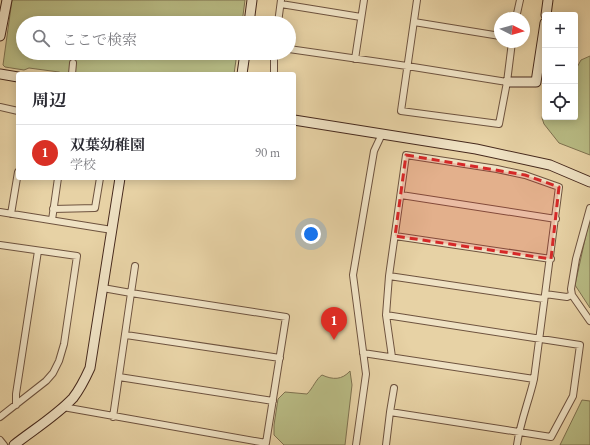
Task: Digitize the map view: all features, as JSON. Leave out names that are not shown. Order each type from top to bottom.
[{"type":"street","points":[[250,16],[252,0]]},
{"type":"street","points":[[355,59],[364,0]]},
{"type":"street","points":[[417,0],[401,111],[499,124],[507,82],[511,48]]},
{"type":"street","points":[[517,12],[520,0]]},
{"type":"street","points":[[546,12],[548,0]]},
{"type":"street","points":[[279,16],[281,2],[362,17]]},
{"type":"street","points":[[0,36],[4,3]]},
{"type":"street","points":[[414,22],[494,35]]},
{"type":"street","points":[[296,50],[507,82],[536,82],[542,43]]},
{"type":"street","points":[[242,72],[244,60]]},
{"type":"street","points":[[274,60],[274,72]]},
{"type":"street","points":[[72,72],[73,63]]},
{"type":"street","points":[[0,74],[16,77]]},
{"type":"street","points":[[0,107],[16,111]]},
{"type":"street","points":[[296,120],[476,148],[550,164],[590,182]]},
{"type":"street","points":[[356,445],[366,374],[353,275],[374,151],[382,134]]},
{"type":"street","points":[[392,357],[386,315],[389,276],[406,155],[497,169],[525,175],[559,187],[551,259],[534,379],[519,432],[517,445]]},
{"type":"street","points":[[11,214],[17,180]]},
{"type":"street","points":[[52,220],[58,180]]},
{"type":"street","points":[[53,209],[96,208],[100,180]]},
{"type":"street","points":[[14,445],[74,397],[90,368],[120,180]]},
{"type":"street","points":[[401,195],[556,219]]},
{"type":"street","points":[[589,209],[576,259],[571,289],[572,295],[590,321]]},
{"type":"street","points":[[0,212],[112,230]]},
{"type":"street","points":[[395,236],[551,259]]},
{"type":"street","points":[[0,245],[77,256],[64,344],[59,361],[53,373],[46,381],[0,417]]},
{"type":"street","points":[[16,405],[16,394],[38,251]]},
{"type":"street","points":[[114,417],[135,266]]},
{"type":"street","points":[[389,276],[545,296],[567,297],[572,295]]},
{"type":"street","points":[[63,407],[266,443],[286,317],[103,288]]},
{"type":"street","points":[[386,315],[580,345],[573,396],[551,437],[390,412]]},
{"type":"street","points":[[126,335],[280,358]]},
{"type":"street","points":[[363,353],[534,379]]},
{"type":"street","points":[[119,377],[273,401]]},
{"type":"street","points":[[386,445],[394,388]]},
{"type":"street","points":[[0,440],[4,445]]},
{"type":"highlighted area","points":[[406,155],[525,175],[559,187],[551,259],[395,236]]},
{"type":"green space","points":[[12,0],[245,0],[243,16],[16,16],[16,60],[236,60],[234,72],[59,72],[29,68],[24,70],[5,67],[3,65]]},
{"type":"green space","points":[[590,56],[590,155],[559,143],[544,124],[543,120],[578,120],[578,66],[581,60]]},
{"type":"green space","points":[[590,221],[590,308],[575,285]]},
{"type":"green space","points":[[350,371],[352,385],[345,445],[284,445],[274,435],[278,399],[285,392],[307,394],[322,375],[330,378],[341,378]]},
{"type":"green space","points":[[582,400],[590,401],[590,445],[560,445]]},
{"type":"place","name":"双葉幼稚園","points":[[334,340]]}]
